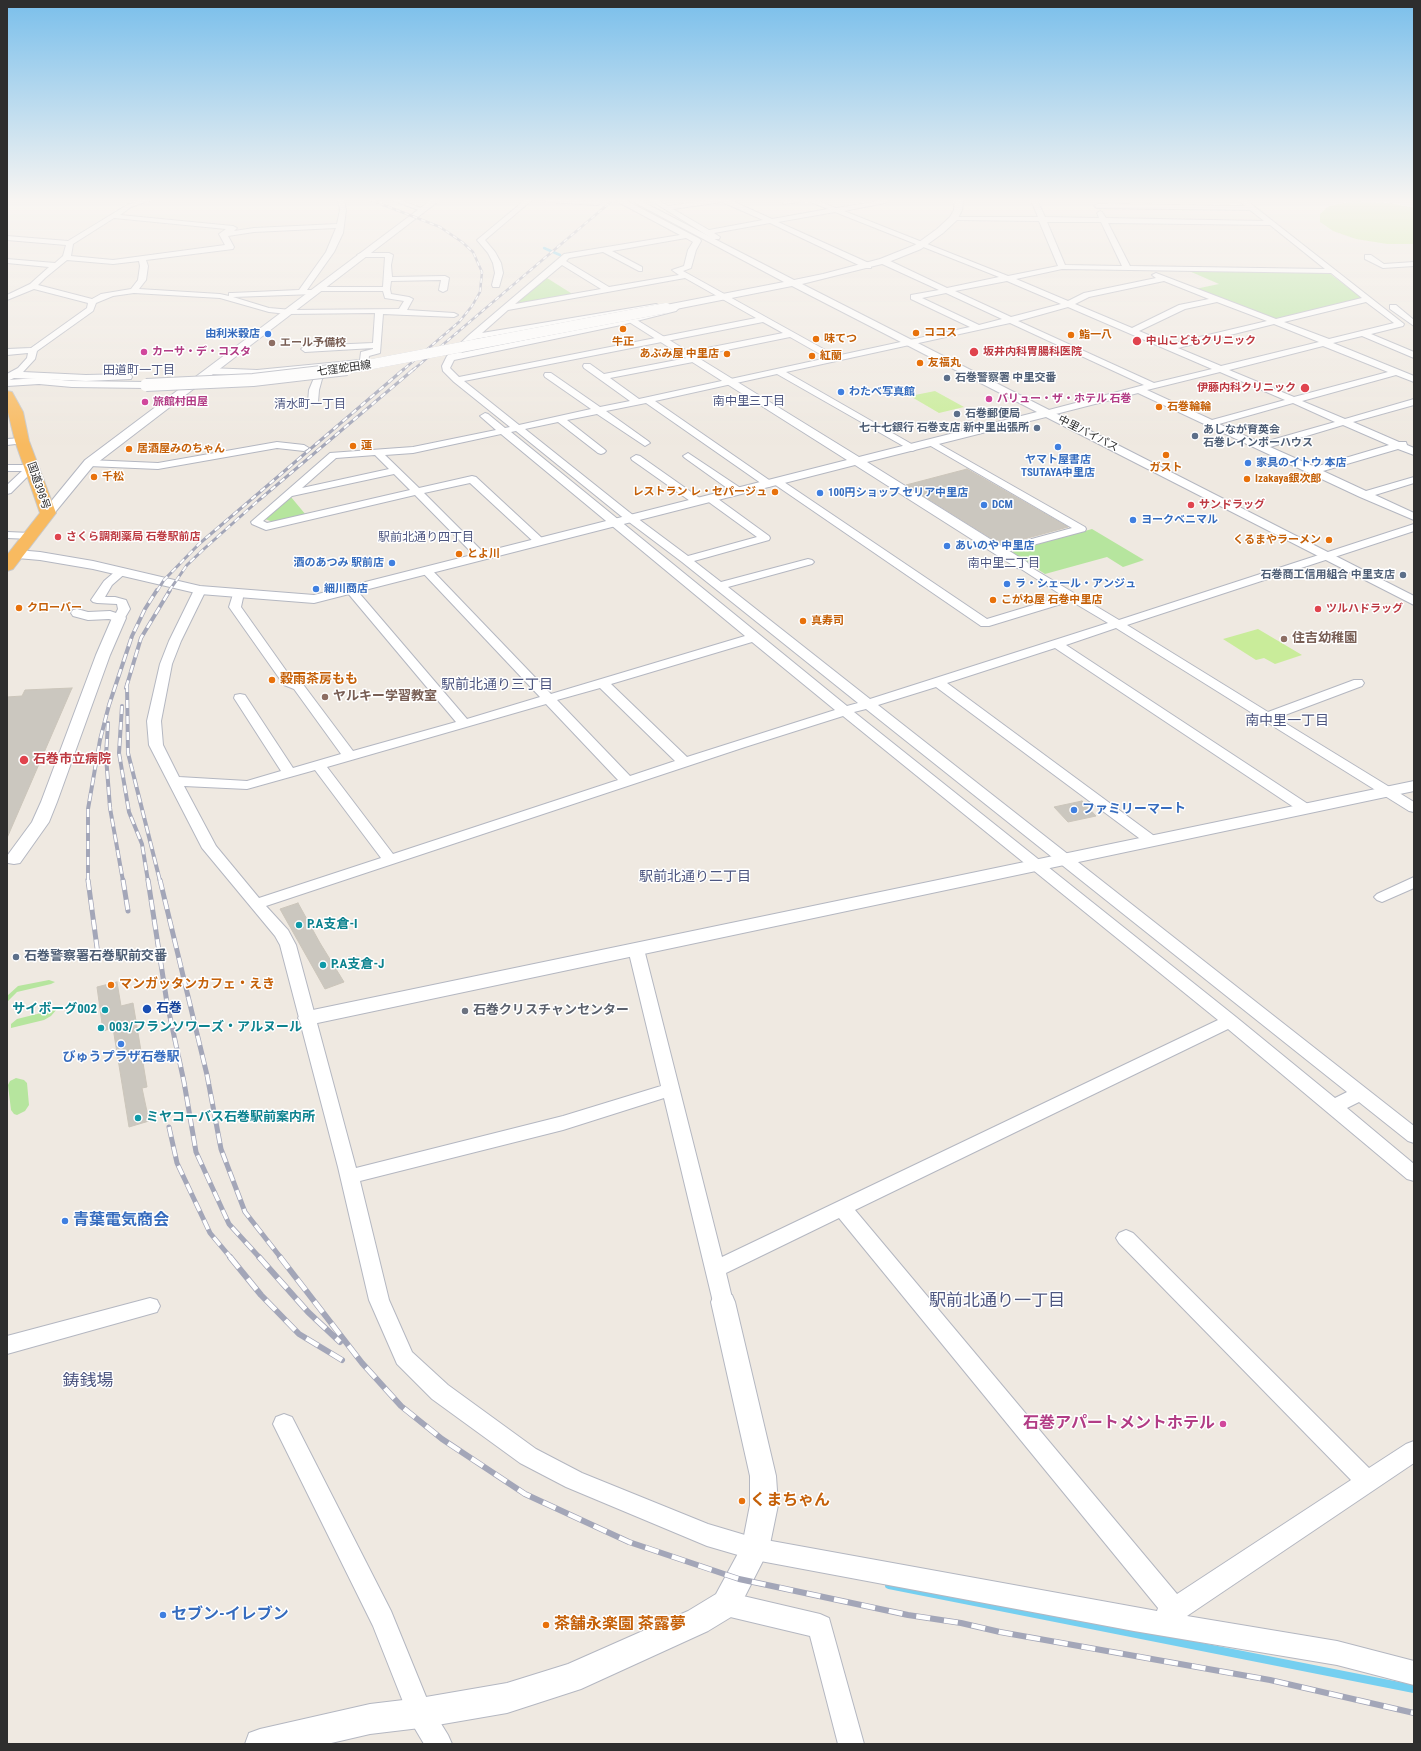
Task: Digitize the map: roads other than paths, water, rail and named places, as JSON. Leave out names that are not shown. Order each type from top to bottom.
[{"type":"highway","name":"国道398号","points":[[7,395],[16,412],[22,441],[38,489],[48,513],[12,560]]},
{"type":"street","points":[[7,298],[33,286],[37,282]]},
{"type":"street","points":[[134,291],[141,282]]},
{"type":"street","points":[[302,292],[309,282]]},
{"type":"street","points":[[48,513],[89,462],[328,282]]},
{"type":"street","points":[[388,282],[386,290],[388,296],[408,299],[402,312]]},
{"type":"street","points":[[443,290],[444,282]]},
{"type":"street","points":[[537,282],[472,337],[452,358],[446,369],[457,380],[1414,1136]]},
{"type":"street","points":[[595,282],[608,290]]},
{"type":"street","points":[[506,309],[654,282]]},
{"type":"street","points":[[696,282],[836,359]]},
{"type":"street","name":"七窪蛇田線","points":[[9,379],[112,385],[146,385],[253,380],[336,371],[436,353],[799,282]]},
{"type":"street","points":[[928,282],[1153,386]]},
{"type":"street","points":[[977,327],[914,297],[990,282]]},
{"type":"street","points":[[1018,282],[1414,452]]},
{"type":"street","points":[[539,541],[472,479],[266,526],[256,522],[333,455],[413,450],[504,431],[1011,320],[1069,304],[1087,295],[1149,282]]},
{"type":"street","points":[[1175,282],[1413,378]]},
{"type":"street","points":[[1345,282],[1400,324],[1414,332]]},
{"type":"street","name":"中里バイパス","points":[[793,283],[1414,601]]},
{"type":"street","points":[[33,286],[93,302]]},
{"type":"street","points":[[7,352],[33,350],[90,309],[93,302],[104,296],[134,291],[220,296],[317,291],[386,290]]},
{"type":"street","points":[[580,295],[609,313]]},
{"type":"street","points":[[220,296],[269,310],[379,311],[454,315]]},
{"type":"street","points":[[1133,332],[1182,307],[1218,299]]},
{"type":"street","points":[[1170,347],[1367,299]]},
{"type":"street","points":[[1387,302],[1414,324]]},
{"type":"street","points":[[472,337],[648,307],[665,305],[672,307],[673,310],[632,320],[444,360],[438,368],[438,375],[614,522],[1230,1021],[1414,1174]]},
{"type":"street","points":[[209,371],[257,373],[365,362],[364,354],[377,351],[379,311]]},
{"type":"street","points":[[457,380],[764,319]]},
{"type":"street","points":[[632,320],[1071,597],[1119,624],[1414,808]]},
{"type":"street","points":[[12,560],[40,556],[122,571],[200,590],[306,599],[773,483],[1400,324]]},
{"type":"street","points":[[1362,333],[1414,355]]},
{"type":"street","points":[[602,377],[791,334]]},
{"type":"street","points":[[305,349],[378,344]]},
{"type":"street","points":[[9,379],[21,370],[31,359],[33,350]]},
{"type":"street","points":[[313,402],[314,390],[318,378],[325,370],[324,366]]},
{"type":"street","points":[[587,366],[602,377],[643,401],[773,483],[985,623],[1071,597]]},
{"type":"street","points":[[778,370],[912,448]]},
{"type":"street","points":[[1211,423],[1397,372]]},
{"type":"street","points":[[548,374],[645,443]]},
{"type":"street","points":[[9,379],[42,375],[86,378],[128,377]]},
{"type":"street","points":[[1139,390],[1414,517]]},
{"type":"street","points":[[1261,446],[1414,402]]},
{"type":"street","points":[[560,419],[601,451]]},
{"type":"street","points":[[7,442],[22,441]]},
{"type":"street","points":[[1314,471],[1414,441]]},
{"type":"street","points":[[932,443],[1081,529],[999,551]]},
{"type":"street","points":[[89,462],[158,466],[277,445],[304,448]]},
{"type":"street","points":[[377,452],[481,556]]},
{"type":"street","points":[[688,456],[738,491]]},
{"type":"street","points":[[636,458],[697,502]]},
{"type":"street","points":[[7,468],[31,468]]},
{"type":"street","points":[[7,491],[31,468]]},
{"type":"street","points":[[289,493],[395,470]]},
{"type":"street","points":[[1364,494],[1414,480]]},
{"type":"street","points":[[38,489],[48,493],[65,491]]},
{"type":"street","points":[[686,560],[765,538],[710,498]]},
{"type":"street","points":[[256,904],[845,710],[1057,644],[1414,527]]},
{"type":"street","points":[[1401,532],[1414,538]]},
{"type":"street","points":[[7,534],[31,536]]},
{"type":"street","points":[[719,586],[808,562]]},
{"type":"street","points":[[426,570],[628,781]]},
{"type":"street","points":[[9,862],[40,822],[50,802],[103,655],[124,609],[122,602],[116,600],[97,600],[108,583],[122,571]]},
{"type":"street","points":[[350,589],[464,724]]},
{"type":"street","points":[[200,590],[166,664],[154,721],[156,745],[209,848],[282,934],[288,945],[349,1177],[379,1300],[404,1358],[440,1392],[528,1456],[574,1480],[707,1535],[754,1549],[1134,1619],[1165,1616],[1337,1653],[1414,1673]]},
{"type":"street","points":[[238,593],[235,606],[288,682],[298,686],[350,757]]},
{"type":"street","points":[[78,613],[88,616],[110,615],[119,618]]},
{"type":"street","points":[[175,780],[241,786],[290,774],[756,637]]},
{"type":"street","points":[[1057,644],[1306,809]]},
{"type":"street","points":[[938,682],[1152,841]]},
{"type":"street","points":[[602,683],[685,763]]},
{"type":"street","points":[[1267,717],[1358,683]]},
{"type":"street","points":[[240,698],[290,774]]},
{"type":"street","points":[[319,766],[390,860]]},
{"type":"street","points":[[308,1018],[1414,786]]},
{"type":"street","points":[[1382,896],[1414,882]]},
{"type":"street","points":[[260,1744],[370,1719],[420,1713],[507,1698],[570,1678],[698,1621],[726,1604],[754,1549],[764,1505],[763,1476],[723,1302],[636,950]]},
{"type":"street","points":[[715,1269],[1230,1021]]},
{"type":"street","points":[[349,1177],[563,1123],[670,1090]]},
{"type":"street","points":[[1334,1107],[1360,1093]]},
{"type":"street","points":[[842,1208],[1165,1616]]},
{"type":"street","points":[[1126,1238],[1368,1482]]},
{"type":"street","points":[[7,1345],[150,1306]]},
{"type":"street","points":[[284,1424],[382,1619],[420,1713],[439,1744]]},
{"type":"street","points":[[1165,1616],[1414,1451]]},
{"type":"street","points":[[726,1604],[820,1626],[851,1744]]},
{"type":"waterway","points":[[889,1585],[1414,1689]]},
{"type":"railway","points":[[403,370],[459,322],[472,306],[480,292],[481,282]]},
{"type":"railway","points":[[413,370],[517,282]]},
{"type":"railway","points":[[157,591],[164,580],[199,544],[404,369]]},
{"type":"railway","points":[[169,591],[187,565],[205,548],[259,500],[414,369]]},
{"type":"railway","points":[[88,880],[88,809],[100,740],[109,705],[132,636],[145,609],[157,590]]},
{"type":"railway","points":[[127,685],[141,638],[170,590]]},
{"type":"railway","points":[[127,685],[128,753],[160,881]]},
{"type":"railway","points":[[122,706],[119,753],[129,812],[142,844],[148,881]]},
{"type":"railway","points":[[108,723],[106,756],[110,808],[123,881]]},
{"type":"railway","points":[[88,880],[98,955]]},
{"type":"railway","points":[[123,880],[128,911]]},
{"type":"railway","points":[[148,880],[167,1003],[184,1082],[196,1152],[229,1224],[260,1258]]},
{"type":"railway","points":[[160,880],[207,1075],[221,1149],[245,1212],[281,1258]]},
{"type":"railway","points":[[169,1127],[177,1163],[210,1233],[231,1258]]},
{"type":"railway","points":[[230,1257],[261,1295],[299,1334],[342,1360]]},
{"type":"railway","points":[[259,1257],[308,1312],[340,1342]]},
{"type":"railway","points":[[280,1257],[362,1363],[401,1406],[442,1439],[525,1494],[629,1542],[739,1579],[908,1615],[961,1623],[1000,1632],[1270,1680],[1414,1713]]},
{"type":"place","name":"牛正","points":[[623,329]]},
{"type":"place","name":"ココス","points":[[916,333]]},
{"type":"place","name":"由利米穀店","points":[[268,334]]},
{"type":"place","name":"鮨一八","points":[[1071,335]]},
{"type":"place","name":"味てつ","points":[[816,339]]},
{"type":"place","name":"中山こどもクリニック","points":[[1137,341]]},
{"type":"place","name":"エール予備校","points":[[272,343]]},
{"type":"place","name":"カーサ・デ・コスタ","points":[[144,352]]},
{"type":"place","name":"坂井内科胃腸科医院","points":[[974,352]]},
{"type":"place","name":"あぶみ屋 中里店","points":[[727,354]]},
{"type":"place","name":"紅蘭","points":[[812,356]]},
{"type":"place","name":"友福丸","points":[[920,363]]},
{"type":"place","name":"石巻警察署 中里交番","points":[[947,378]]},
{"type":"place","name":"伊藤内科クリニック","points":[[1305,388]]},
{"type":"place","name":"わたべ写真館","points":[[841,392]]},
{"type":"place","name":"バリュー・ザ・ホテル 石巻","points":[[989,399]]},
{"type":"place","name":"旅館村田屋","points":[[145,402]]},
{"type":"place","name":"石巻輪輪","points":[[1159,407]]},
{"type":"place","name":"石巻郵便局","points":[[957,414]]},
{"type":"place","name":"七十七銀行 石巻支店 新中里出張所","points":[[1037,428]]},
{"type":"place","name":"あしなが育英会 石巻レインボーハウス","points":[[1195,436]]},
{"type":"place","name":"蓮","points":[[353,446]]},
{"type":"place","name":"ヤマト屋書店 TSUTAYA中里店","points":[[1058,447]]},
{"type":"place","name":"居酒屋みのちゃん","points":[[129,449]]},
{"type":"place","name":"ガスト","points":[[1166,455]]},
{"type":"place","name":"家具のイトウ 本店","points":[[1248,463]]},
{"type":"place","name":"千松","points":[[94,477]]},
{"type":"place","name":"Izakaya銀次郎","points":[[1247,479]]},
{"type":"place","name":"レストラン レ・セパージュ","points":[[775,492]]},
{"type":"place","name":"100円ショップ セリア中里店","points":[[820,493]]},
{"type":"place","name":"DCM","points":[[984,505]]},
{"type":"place","name":"サンドラッグ","points":[[1191,505]]},
{"type":"place","name":"ヨークベニマル","points":[[1133,520]]},
{"type":"place","name":"さくら調剤薬局 石巻駅前店","points":[[58,537]]},
{"type":"place","name":"くるまやラーメン","points":[[1329,540]]},
{"type":"place","name":"あいのや 中里店","points":[[947,546]]},
{"type":"place","name":"とよ川","points":[[459,554]]},
{"type":"place","name":"酒のあつみ 駅前店","points":[[392,563]]},
{"type":"place","name":"石巻商工信用組合 中里支店","points":[[1403,575]]},
{"type":"place","name":"ラ・シェール・アンジュ","points":[[1007,584]]},
{"type":"place","name":"細川商店","points":[[316,589]]},
{"type":"place","name":"こがね屋 石巻中里店","points":[[993,600]]},
{"type":"place","name":"クローバー","points":[[19,608]]},
{"type":"place","name":"ツルハドラッグ","points":[[1318,609]]},
{"type":"place","name":"真寿司","points":[[803,621]]},
{"type":"place","name":"住吉幼稚園","points":[[1284,639]]},
{"type":"place","name":"穀雨茶房もも","points":[[272,680]]},
{"type":"place","name":"ヤルキー学習教室","points":[[325,697]]},
{"type":"place","name":"石巻市立病院","points":[[24,760]]},
{"type":"place","name":"ファミリーマート","points":[[1074,810]]},
{"type":"place","name":"P.A支倉-I","points":[[299,925]]},
{"type":"place","name":"石巻警察署石巻駅前交番","points":[[16,957]]},
{"type":"place","name":"P.A支倉-J","points":[[323,965]]},
{"type":"place","name":"マンガッタンカフェ・えき","points":[[111,985]]},
{"type":"place","name":"石巻","points":[[147,1009]]},
{"type":"place","name":"サイボーグ002","points":[[105,1010]]},
{"type":"place","name":"石巻クリスチャンセンター","points":[[465,1011]]},
{"type":"place","name":"003/フランソワーズ・アルヌール","points":[[101,1028]]},
{"type":"place","name":"びゅうプラザ石巻駅","points":[[121,1044]]},
{"type":"place","name":"ミヤコーバス石巻駅前案内所","points":[[138,1118]]},
{"type":"place","name":"青葉電気商会","points":[[65,1221]]},
{"type":"place","name":"石巻アパートメントホテル","points":[[1223,1424]]},
{"type":"place","name":"くまちゃん","points":[[742,1501]]},
{"type":"place","name":"セブン-イレブン","points":[[163,1615]]},
{"type":"place","name":"茶舗永楽園 茶露夢","points":[[546,1625]]},
{"type":"district","name":"田道町一丁目","points":[[139,371]]},
{"type":"district","name":"南中里三丁目","points":[[749,402]]},
{"type":"district","name":"清水町一丁目","points":[[310,405]]},
{"type":"district","name":"駅前北通り四丁目","points":[[426,538]]},
{"type":"district","name":"南中里二丁目","points":[[1004,564]]},
{"type":"district","name":"駅前北通り三丁目","points":[[497,685]]},
{"type":"district","name":"南中里一丁目","points":[[1287,721]]},
{"type":"district","name":"駅前北通り二丁目","points":[[695,877]]},
{"type":"district","name":"駅前北通り一丁目","points":[[997,1302]]},
{"type":"district","name":"鋳銭場","points":[[88,1382]]}]
